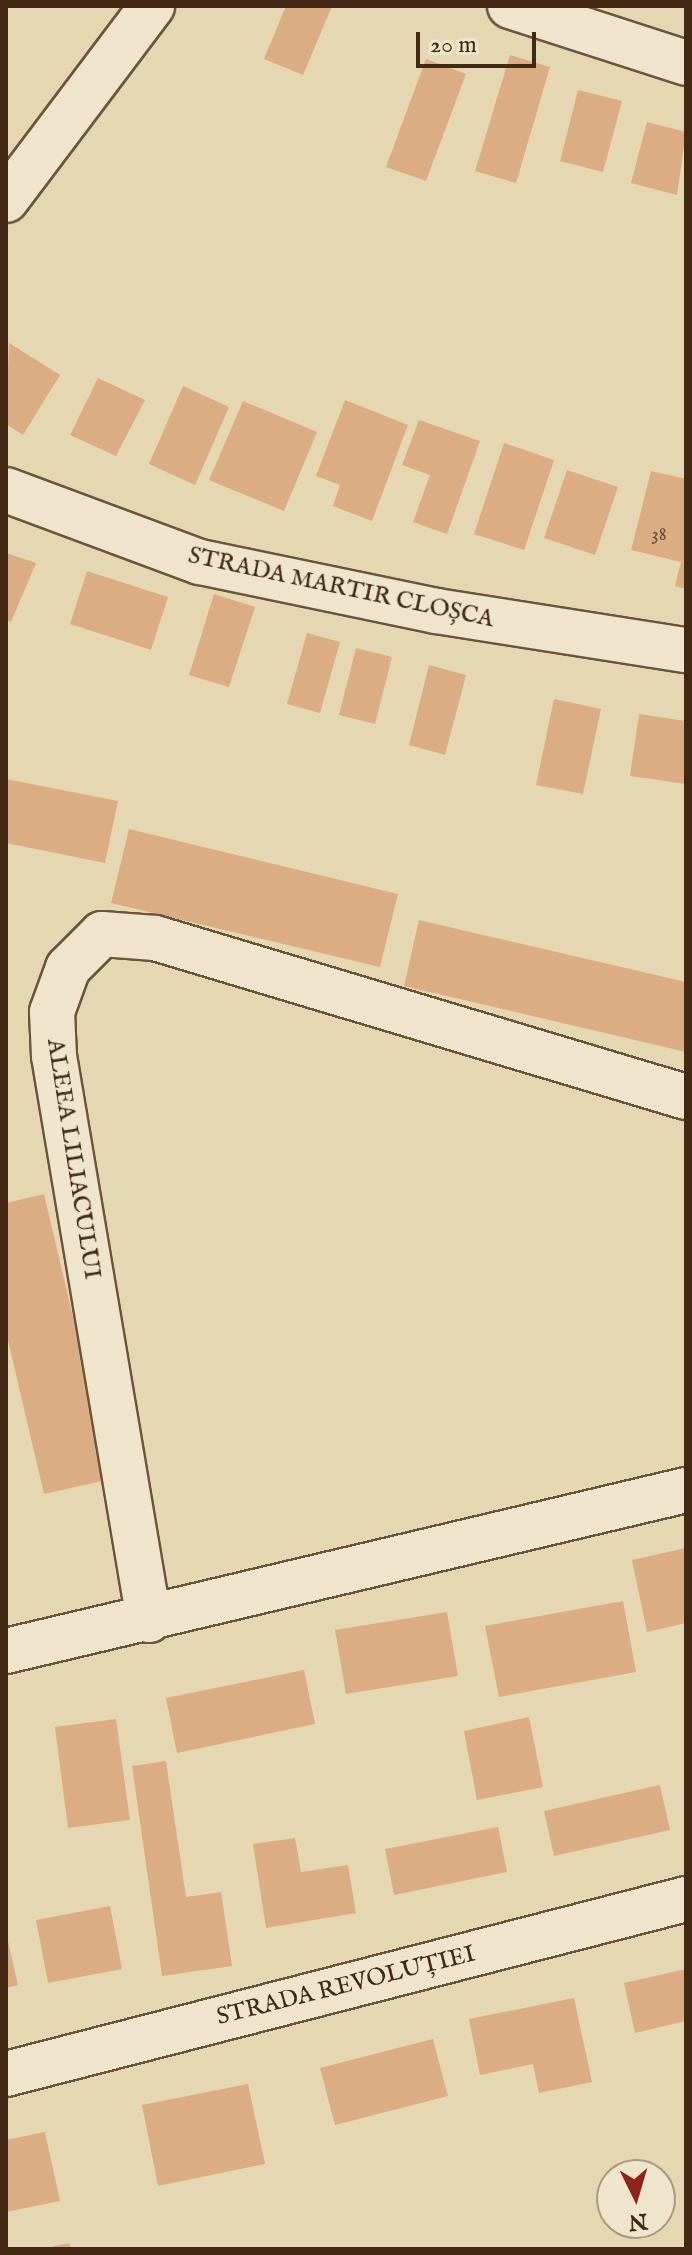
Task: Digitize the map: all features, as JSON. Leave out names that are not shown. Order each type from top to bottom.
[{"type":"street","points":[[6,200],[152,6]]},
{"type":"street","points":[[510,6],[686,63]]},
{"type":"street","name":"STRADA MARTIR CLOȘCA","points":[[6,490],[200,562],[436,611],[686,650]]},
{"type":"street","name":"ALEEA LILIACULUI","points":[[149,1620],[54,1056],[52,1012],[68,968],[102,934],[155,938],[686,1097]]},
{"type":"street","points":[[6,1651],[149,1620],[686,1490]]},
{"type":"street","name":"STRADA REVOLUȚIEI","points":[[6,2074],[686,1899]]},
{"type":"building","points":[[286,6],[332,6],[303,75],[264,59]]},
{"type":"building","points":[[510,55],[550,67],[516,183],[475,171]]},
{"type":"building","points":[[426,59],[466,74],[426,181],[386,167]]},
{"type":"building","points":[[578,90],[622,101],[603,172],[560,161]]},
{"type":"building","points":[[647,122],[686,132],[677,195],[631,183]]},
{"type":"building","points":[[9,343],[60,375],[23,435],[6,424]]},
{"type":"building","points":[[98,378],[145,400],[116,456],[70,435]]},
{"type":"building","points":[[183,386],[229,407],[195,485],[149,464]]},
{"type":"building","points":[[345,400],[408,425],[372,521],[333,506],[340,485],[316,476]]},
{"type":"building","points":[[243,401],[317,432],[284,511],[209,480]]},
{"type":"building","points":[[419,420],[480,441],[447,534],[413,522],[430,475],[402,465]]},
{"type":"building","points":[[504,443],[554,460],[524,550],[474,534]]},
{"type":"building","points":[[567,470],[618,487],[595,555],[544,538]]},
{"type":"building","points":[[651,471],[686,479],[686,589],[675,586],[681,562],[631,550]]},
{"type":"building","points":[[6,553],[36,563],[11,622],[6,620]]},
{"type":"building","points":[[87,571],[168,597],[151,650],[70,624]]},
{"type":"building","points":[[214,594],[255,607],[229,687],[189,675]]},
{"type":"building","points":[[307,633],[340,642],[320,713],[287,704]]},
{"type":"building","points":[[356,648],[392,657],[375,724],[339,715]]},
{"type":"building","points":[[429,665],[466,675],[445,755],[409,745]]},
{"type":"building","points":[[554,699],[601,709],[583,794],[536,785]]},
{"type":"building","points":[[639,714],[686,721],[686,784],[630,776]]},
{"type":"building","points":[[6,779],[118,801],[105,863],[6,843]]},
{"type":"building","points":[[129,829],[398,894],[380,967],[111,903]]},
{"type":"building","points":[[419,920],[686,982],[686,1052],[404,986]]},
{"type":"building","points":[[44,1194],[111,1479],[44,1494],[6,1332],[6,1203]]},
{"type":"building","points":[[686,1548],[686,1623],[647,1632],[632,1560]]},
{"type":"building","points":[[623,1601],[636,1672],[499,1697],[485,1626]]},
{"type":"building","points":[[447,1612],[458,1676],[346,1694],[335,1630]]},
{"type":"building","points":[[304,1670],[315,1724],[177,1753],[166,1698]]},
{"type":"building","points":[[529,1717],[543,1787],[477,1800],[464,1731]]},
{"type":"building","points":[[116,1719],[130,1820],[68,1828],[55,1727]]},
{"type":"building","points":[[166,1761],[186,1897],[221,1892],[232,1966],[162,1976],[132,1766]]},
{"type":"building","points":[[660,1785],[670,1830],[554,1856],[544,1811]]},
{"type":"building","points":[[498,1827],[507,1872],[394,1895],[385,1849]]},
{"type":"building","points":[[295,1838],[301,1872],[348,1865],[356,1913],[266,1928],[253,1844]]},
{"type":"building","points":[[110,1906],[122,1969],[48,1983],[36,1920]]},
{"type":"building","points":[[6,1933],[18,1985],[6,1988]]},
{"type":"building","points":[[686,1969],[686,2021],[635,2033],[624,1983]]},
{"type":"building","points":[[574,1998],[592,2082],[539,2093],[533,2064],[480,2075],[469,2019]]},
{"type":"building","points":[[433,2039],[448,2096],[335,2125],[320,2068]]},
{"type":"building","points":[[248,2084],[265,2164],[158,2186],[142,2105]]},
{"type":"building","points":[[45,2132],[60,2201],[6,2212],[6,2140]]},
{"type":"building","points":[[69,2243],[71,2249],[46,2249],[46,2248]]}]
